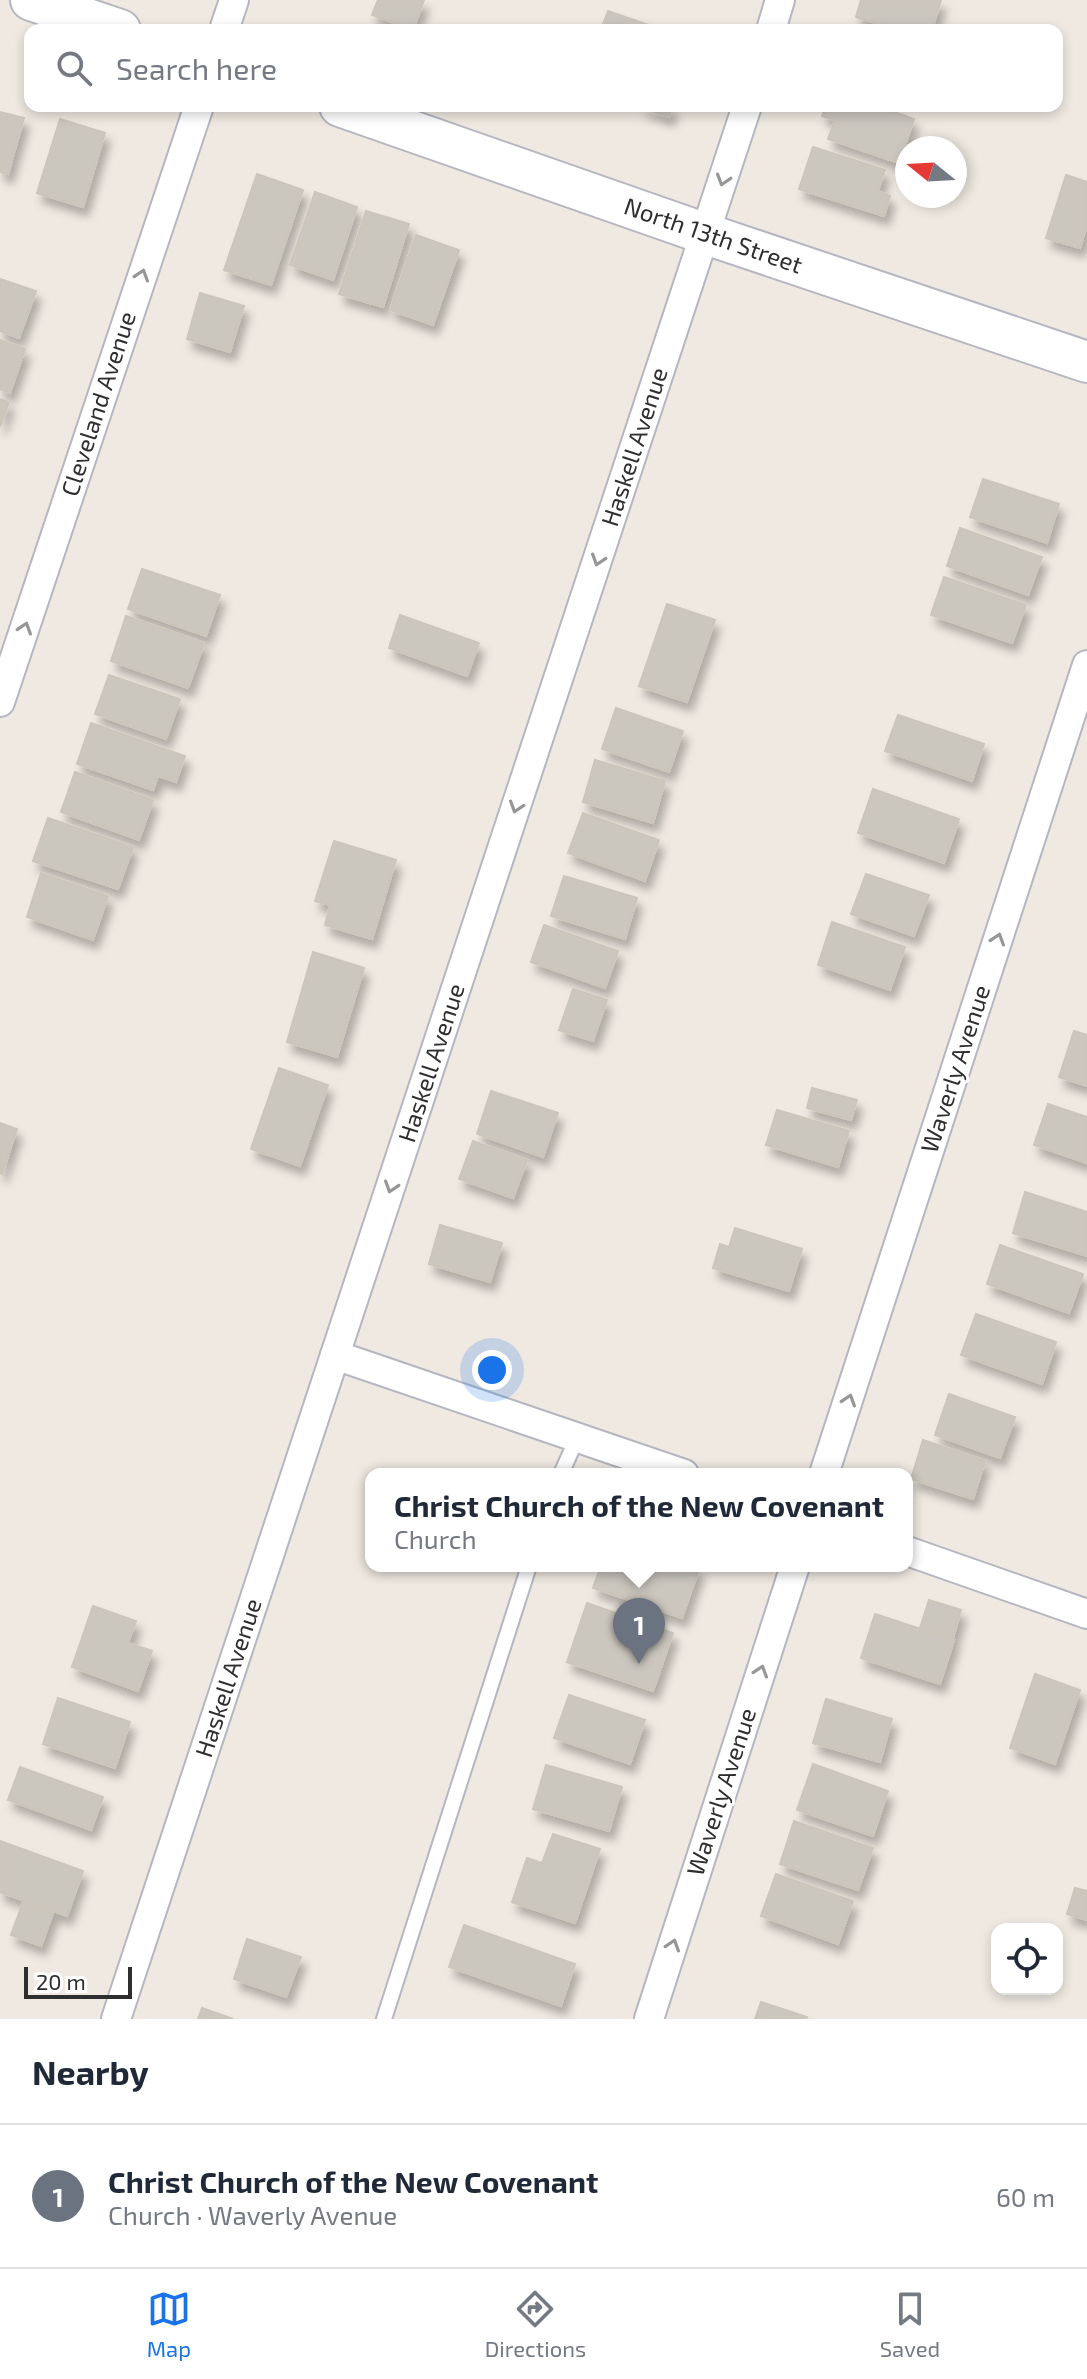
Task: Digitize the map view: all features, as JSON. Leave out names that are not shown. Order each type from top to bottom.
[{"type":"street","points":[[31,0],[102,24]]},
{"type":"street","points":[[226,24],[234,0]]},
{"type":"street","points":[[773,24],[780,0]]},
{"type":"street","name":"Cleveland Avenue","points":[[0,702],[197,112]]},
{"type":"street","name":"North 13th Street","points":[[357,112],[1087,362]]},
{"type":"street","name":"Haskell Avenue","points":[[116,2019],[745,112]]},
{"type":"street","name":"Waverly Avenue","points":[[826,1468],[1087,665]]},
{"type":"street","points":[[335,1355],[666,1468]]},
{"type":"street","points":[[913,1553],[1087,1614]]},
{"type":"street","name":"Waverly Avenue","points":[[649,2019],[793,1572]]},
{"type":"lane","points":[[564,1468],[577,1438]]},
{"type":"lane","points":[[384,2019],[527,1572]]},
{"type":"building","points":[[378,0],[424,0],[415,24],[397,24],[372,15]]},
{"type":"building","points":[[861,0],[941,0],[934,24],[880,24],[856,17]]},
{"type":"building","points":[[608,11],[646,24],[603,24]]},
{"type":"building","points":[[0,112],[24,118],[8,174],[0,172]]},
{"type":"building","points":[[823,112],[895,112],[914,119],[908,136],[895,136],[895,162],[828,139],[835,120],[822,116]]},
{"type":"building","points":[[60,119],[105,133],[83,207],[37,193]]},
{"type":"building","points":[[813,147],[885,170],[878,191],[890,196],[884,216],[799,189]]},
{"type":"building","points":[[257,174],[303,190],[271,285],[224,270]]},
{"type":"building","points":[[1066,175],[1087,182],[1087,225],[1080,248],[1046,238]]},
{"type":"building","points":[[315,192],[357,207],[333,280],[290,265]]},
{"type":"building","points":[[366,211],[409,224],[383,307],[339,294]]},
{"type":"building","points":[[416,235],[459,250],[433,325],[390,310]]},
{"type":"building","points":[[0,279],[36,291],[19,338],[0,331]]},
{"type":"building","points":[[200,293],[244,306],[230,352],[187,339]]},
{"type":"building","points":[[0,340],[25,349],[10,393],[0,389]]},
{"type":"building","points":[[0,399],[9,402],[0,427]]},
{"type":"building","points":[[983,479],[1059,504],[1047,543],[970,517]]},
{"type":"building","points":[[960,528],[1042,557],[1028,595],[947,566]]},
{"type":"building","points":[[142,569],[220,595],[206,636],[128,609]]},
{"type":"building","points":[[944,577],[1026,605],[1012,643],[931,615]]},
{"type":"building","points":[[667,604],[715,620],[687,702],[639,686]]},
{"type":"building","points":[[400,615],[479,643],[467,676],[389,648]]},
{"type":"building","points":[[126,616],[204,643],[188,688],[111,661]]},
{"type":"building","points":[[109,675],[180,699],[166,739],[95,714]]},
{"type":"building","points":[[616,708],[683,731],[669,772],[602,749]]},
{"type":"building","points":[[898,715],[984,744],[972,781],[885,751]]},
{"type":"building","points":[[91,723],[185,756],[176,782],[158,776],[153,790],[77,764]]},
{"type":"building","points":[[595,760],[665,781],[653,823],[583,802]]},
{"type":"building","points":[[75,772],[153,800],[139,840],[61,812]]},
{"type":"building","points":[[873,789],[959,819],[944,863],[858,833]]},
{"type":"building","points":[[583,813],[659,840],[645,881],[568,853]]},
{"type":"building","points":[[48,818],[133,847],[118,889],[33,861]]},
{"type":"building","points":[[334,841],[396,860],[372,939],[325,925],[330,905],[315,901]]},
{"type":"building","points":[[41,873],[108,896],[93,940],[27,917]]},
{"type":"building","points":[[866,874],[929,895],[914,936],[851,914]]},
{"type":"building","points":[[564,876],[637,898],[625,939],[551,916]]},
{"type":"building","points":[[832,922],[905,947],[890,990],[818,965]]},
{"type":"building","points":[[544,925],[618,951],[605,988],[531,962]]},
{"type":"building","points":[[313,952],[364,968],[337,1057],[287,1042]]},
{"type":"building","points":[[573,989],[607,1000],[593,1041],[559,1030]]},
{"type":"building","points":[[1074,1031],[1087,1035],[1087,1086],[1059,1077]]},
{"type":"building","points":[[279,1068],[328,1085],[300,1166],[251,1149]]},
{"type":"building","points":[[812,1088],[857,1100],[851,1120],[807,1108]]},
{"type":"building","points":[[491,1091],[558,1113],[543,1157],[477,1134]]},
{"type":"building","points":[[1048,1104],[1087,1117],[1087,1163],[1034,1145]]},
{"type":"building","points":[[777,1110],[849,1131],[838,1167],[766,1145]]},
{"type":"building","points":[[0,1123],[17,1129],[2,1174],[0,1173]]},
{"type":"building","points":[[473,1141],[527,1160],[513,1198],[459,1179]]},
{"type":"building","points":[[1025,1192],[1087,1212],[1087,1256],[1013,1233]]},
{"type":"building","points":[[440,1225],[502,1243],[490,1282],[429,1264]]},
{"type":"building","points":[[735,1228],[802,1249],[789,1291],[713,1268],[720,1244],[729,1247]]},
{"type":"building","points":[[1000,1245],[1083,1274],[1069,1313],[987,1284]]},
{"type":"building","points":[[976,1314],[1056,1342],[1042,1384],[961,1355]]},
{"type":"building","points":[[949,1394],[1015,1417],[1000,1458],[935,1435]]},
{"type":"building","points":[[923,1440],[985,1461],[973,1499],[913,1480]]},
{"type":"building","points":[[599,1572],[698,1572],[682,1618],[593,1588]]},
{"type":"building","points":[[929,1600],[961,1610],[953,1638],[920,1628]]},
{"type":"building","points":[[587,1603],[673,1633],[653,1691],[567,1662]]},
{"type":"building","points":[[93,1606],[136,1621],[128,1643],[152,1651],[138,1691],[72,1667]]},
{"type":"building","points":[[875,1614],[954,1640],[940,1684],[861,1658]]},
{"type":"building","points":[[1035,1674],[1080,1690],[1055,1764],[1010,1748]]},
{"type":"building","points":[[569,1695],[645,1720],[630,1764],[554,1738]]},
{"type":"building","points":[[58,1698],[130,1722],[115,1768],[43,1744]]},
{"type":"building","points":[[826,1699],[892,1719],[880,1762],[813,1743]]},
{"type":"building","points":[[813,1764],[888,1791],[873,1836],[797,1810]]},
{"type":"building","points":[[546,1765],[622,1787],[609,1831],[533,1809]]},
{"type":"building","points":[[20,1767],[103,1797],[91,1830],[8,1800]]},
{"type":"building","points":[[794,1821],[873,1848],[858,1890],[780,1864]]},
{"type":"building","points":[[553,1834],[600,1849],[575,1923],[512,1902],[527,1858],[542,1863]]},
{"type":"building","points":[[0,1841],[83,1871],[67,1916],[0,1892]]},
{"type":"building","points":[[776,1874],[853,1901],[838,1944],[761,1916]]},
{"type":"building","points":[[1075,1888],[1087,1891],[1087,1920],[1067,1914]]},
{"type":"building","points":[[23,1902],[53,1913],[41,1946],[11,1935]]},
{"type":"building","points":[[464,1925],[575,1964],[561,2006],[449,1967]]},
{"type":"building","points":[[247,1939],[301,1957],[286,1997],[234,1979]]},
{"type":"building","points":[[761,2002],[807,2017],[755,2019]]},
{"type":"building","points":[[202,2008],[233,2019],[198,2019]]},
{"type":"place","name":"Christ Church of the New Covenant","points":[[639,1664]]}]
